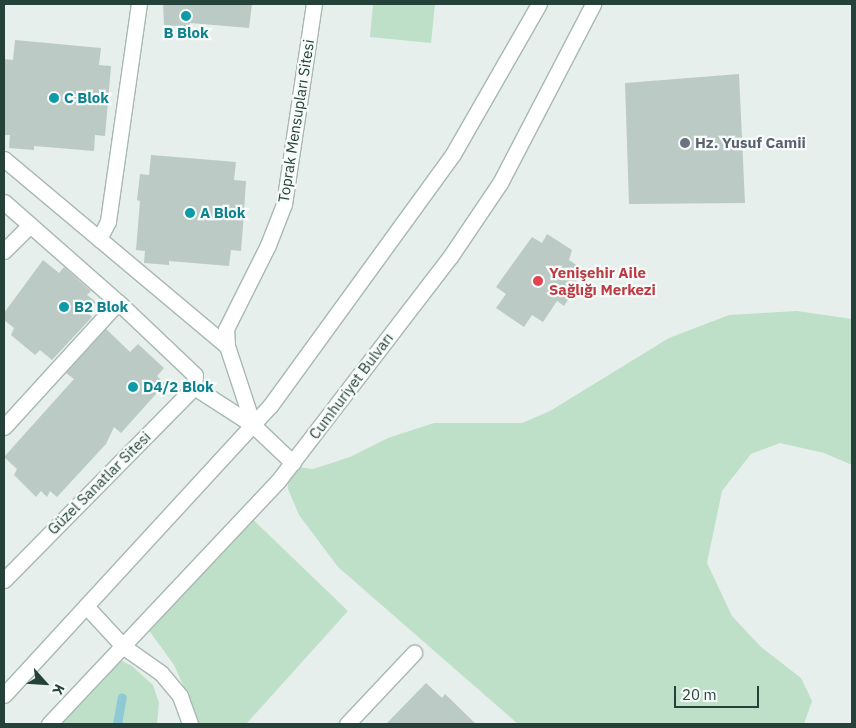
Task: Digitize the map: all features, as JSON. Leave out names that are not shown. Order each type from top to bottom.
[{"type":"street","points":[[99,239],[108,221],[139,4]]},
{"type":"street","name":"Toprak Mensupları Sitesi","points":[[253,425],[227,346],[226,329],[268,245],[284,204],[314,4]]},
{"type":"street","points":[[4,695],[253,425],[453,154],[539,4]]},
{"type":"street","name":"Cumhuriyet Bulvarı","points":[[49,724],[124,647],[292,463],[450,257],[500,183],[593,4]]},
{"type":"street","points":[[4,159],[227,346]]},
{"type":"street","points":[[4,202],[118,302],[195,375],[194,387],[253,425],[292,463]]},
{"type":"street","points":[[4,251],[30,225]]},
{"type":"street","points":[[4,427],[118,302]]},
{"type":"street","name":"Güzel Sanatlar Sitesi","points":[[4,580],[194,387]]},
{"type":"street","points":[[86,606],[124,647],[161,673],[180,696],[190,724]]},
{"type":"street","points":[[347,724],[414,653]]},
{"type":"green space","points":[[373,4],[435,4],[431,43],[370,37]]},
{"type":"green space","points":[[797,311],[852,319],[852,465],[824,453],[780,443],[751,454],[722,491],[707,563],[732,616],[761,647],[801,678],[812,701],[804,724],[518,724],[338,567],[299,515],[288,489],[287,477],[298,467],[313,469],[350,457],[388,438],[434,423],[522,423],[550,411],[669,338],[729,315]]},
{"type":"green space","points":[[242,509],[348,611],[246,724],[189,724],[183,685],[174,665],[140,618]]},
{"type":"green space","points":[[120,660],[132,666],[153,685],[159,703],[157,724],[59,724]]},
{"type":"building","name":"B Blok","points":[[163,4],[252,4],[249,28],[190,23],[189,27],[164,25]]},
{"type":"building","name":"C Blok","points":[[15,40],[101,48],[99,65],[111,66],[105,136],[95,135],[94,151],[34,146],[34,150],[9,148],[10,135],[4,135],[4,59],[13,60]]},
{"type":"building","name":"Hz. Yusuf Camii","points":[[739,74],[745,203],[629,204],[625,83]]},
{"type":"building","name":"A Blok","points":[[151,155],[236,162],[234,180],[246,181],[243,226],[241,251],[231,250],[229,266],[169,261],[169,265],[144,263],[145,251],[136,250],[140,201],[137,200],[140,174],[149,175]]},
{"type":"building","name":"Yenişehir Aile Sağlığı Merkezi","points":[[547,234],[572,250],[569,260],[581,268],[574,279],[579,283],[564,306],[557,301],[543,322],[532,315],[524,327],[496,308],[506,294],[496,287],[532,237],[542,243]]},
{"type":"building","name":"B2 Blok","points":[[43,260],[59,273],[64,267],[91,291],[87,295],[96,302],[88,313],[92,317],[52,360],[40,350],[35,355],[11,335],[14,328],[4,320],[4,313]]},
{"type":"building","points":[[106,329],[130,352],[138,344],[164,368],[157,376],[165,384],[121,433],[114,427],[106,444],[57,497],[50,491],[47,497],[41,491],[36,497],[14,475],[17,469],[4,457],[74,379],[66,373]]},
{"type":"building","points":[[426,683],[442,698],[445,694],[476,724],[386,724]]},
{"type":"waterway","points":[[117,724],[122,697]]},
{"type":"place","name":"B Blok","points":[[186,16]]},
{"type":"place","name":"C Blok","points":[[54,98]]},
{"type":"place","name":"Hz. Yusuf Camii","points":[[685,143]]},
{"type":"place","name":"A Blok","points":[[190,213]]},
{"type":"place","name":"Yenişehir Aile Sağlığı Merkezi","points":[[538,281]]},
{"type":"place","name":"B2 Blok","points":[[64,307]]},
{"type":"place","name":"D4/2 Blok","points":[[133,387]]}]
